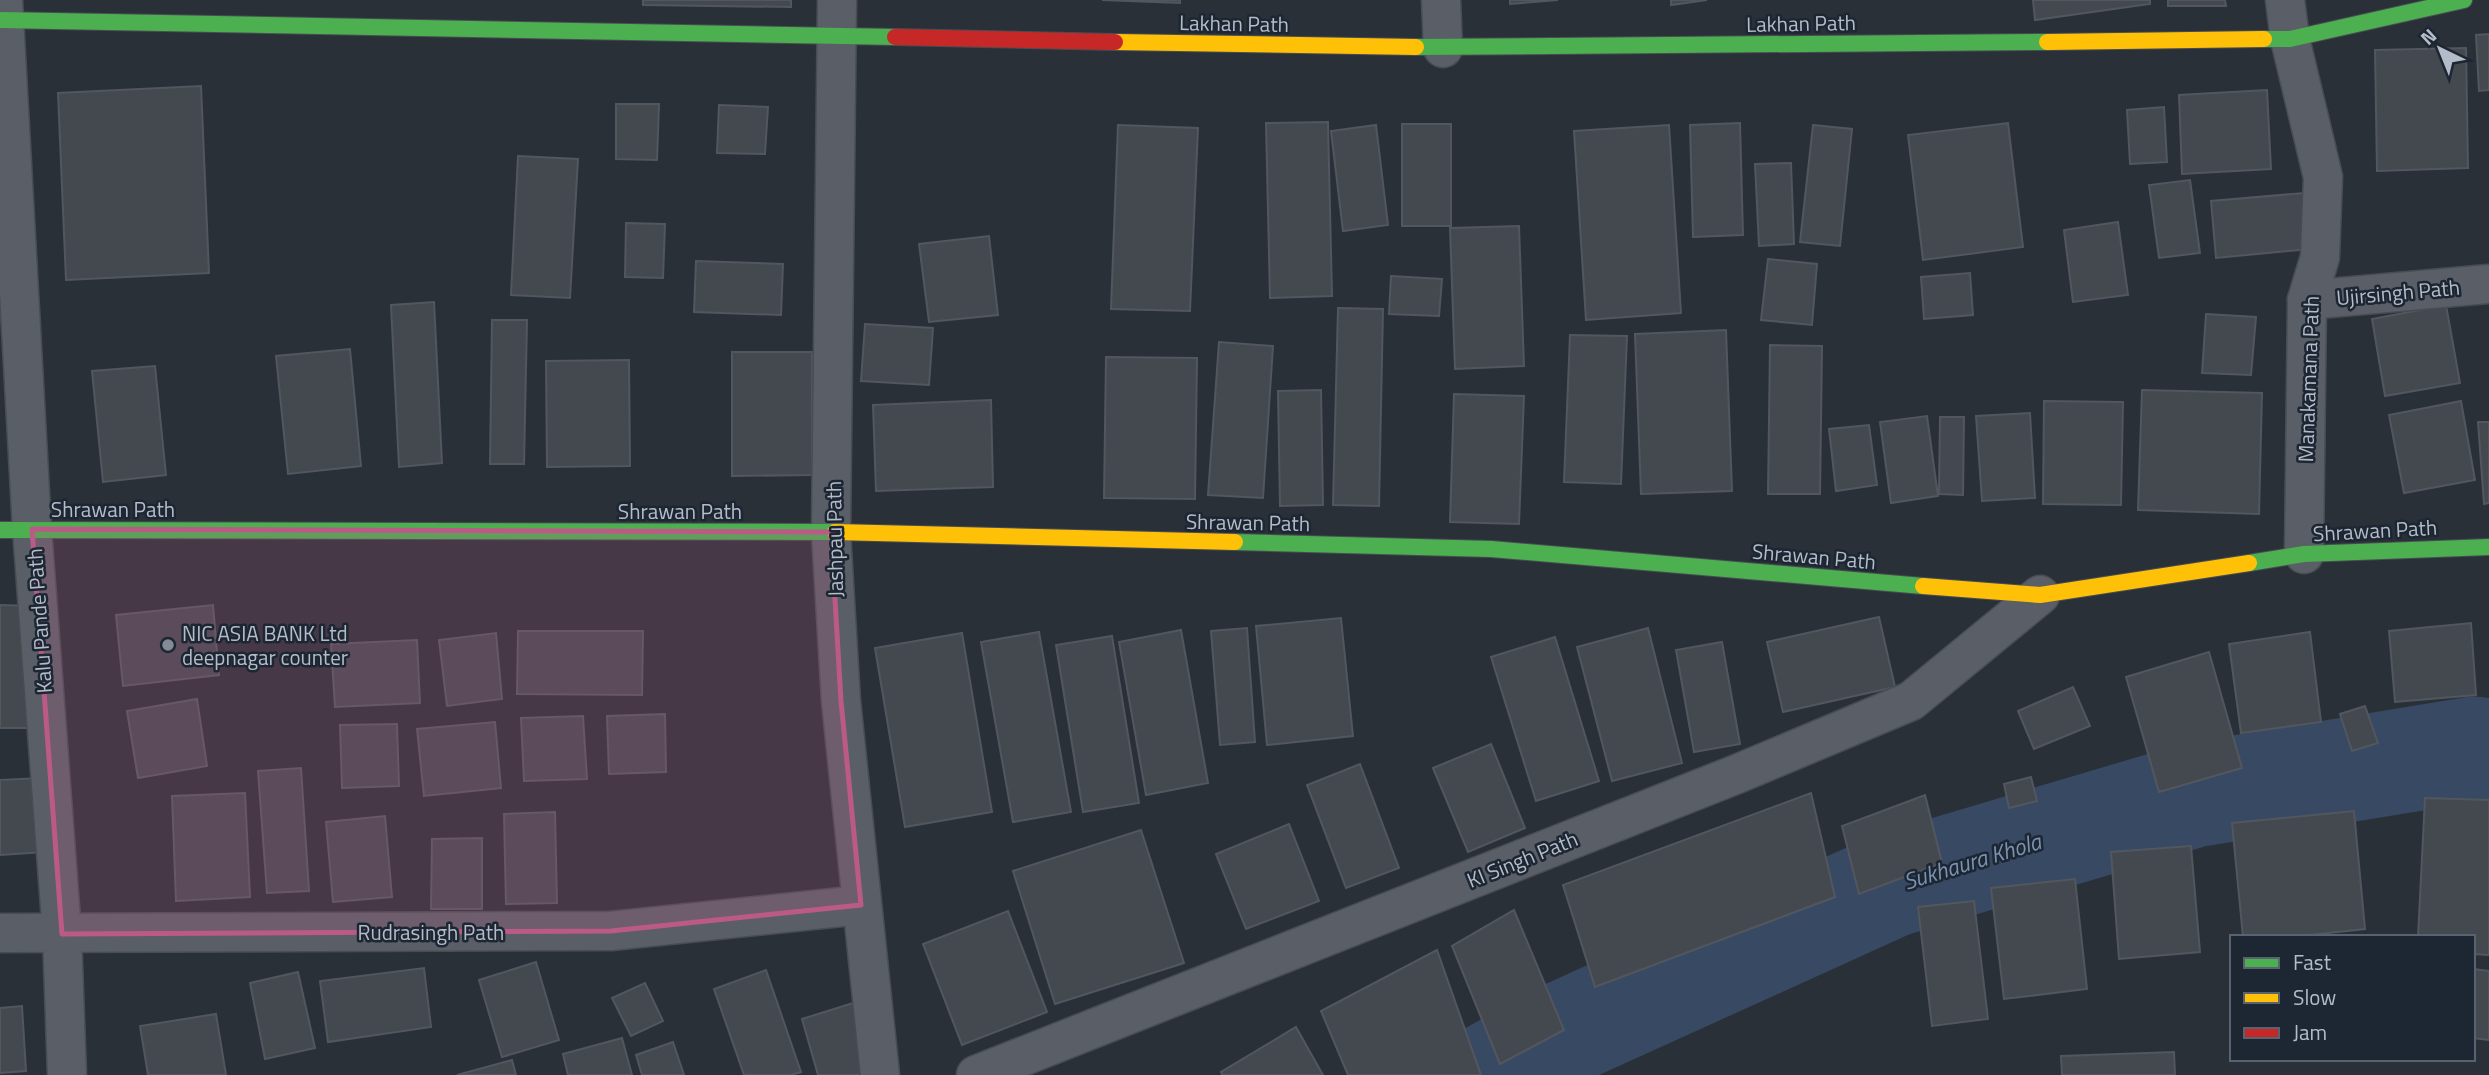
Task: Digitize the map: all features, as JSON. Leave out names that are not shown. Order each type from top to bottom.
[{"type":"street","points":[[1441,0],[1443,48]]},
{"type":"street","name":"Manakamana Path","points":[[2285,0],[2290,39],[2323,177],[2320,257],[2307,300],[2304,554]]},
{"type":"street","name":"Lakhan Path","points":[[3,14],[836,18],[1443,48],[2290,39],[2464,0]]},
{"type":"street","name":"Kalu Pande Path","points":[[3,14],[16,530],[62,933],[67,1075]]},
{"type":"street","name":"Jashpau Path","points":[[836,18],[831,532],[841,701],[880,1075]]},
{"type":"street","name":"Ujirsingh Path","points":[[2307,300],[2489,284]]},
{"type":"street","name":"Shrawan Path","points":[[16,530],[831,532],[1490,549],[1783,576],[2040,595],[2304,554],[2489,547]]},
{"type":"street","name":"KI Singh Path","points":[[976,1075],[1737,774],[1911,701],[2040,595]]},
{"type":"street","name":"Rudrasingh Path","points":[[0,933],[611,931],[861,905]]},
{"type":"highlighted area","points":[[32,529],[831,532],[841,701],[861,905],[611,931],[62,934]]},
{"type":"building","points":[[643,0],[791,0],[791,7],[643,5]]},
{"type":"building","points":[[1102,0],[1180,0],[1180,3]]},
{"type":"building","points":[[1510,0],[1558,0],[1510,4]]},
{"type":"building","points":[[1671,0],[1707,0],[1671,5]]},
{"type":"building","points":[[2033,0],[2150,0],[2150,4],[2035,20]]},
{"type":"building","points":[[2168,0],[2225,0],[2226,6],[2168,6]]},
{"type":"building","points":[[2489,34],[2489,90],[2479,91],[2476,35]]},
{"type":"building","points":[[2466,48],[2468,168],[2377,171],[2375,50]]},
{"type":"building","points":[[201,86],[209,273],[66,280],[58,93]]},
{"type":"building","points":[[2267,90],[2271,169],[2182,174],[2179,95]]},
{"type":"building","points":[[616,104],[659,104],[657,160],[616,159]]},
{"type":"building","points":[[719,105],[768,107],[765,154],[717,153]]},
{"type":"building","points":[[2164,107],[2167,162],[2130,164],[2127,110]]},
{"type":"building","points":[[1328,122],[1332,296],[1270,298],[1266,123]]},
{"type":"building","points":[[1740,123],[1743,235],[1693,237],[1690,125]]},
{"type":"building","points":[[2008,123],[2023,247],[1923,260],[1908,135]]},
{"type":"building","points":[[1402,124],[1451,124],[1451,226],[1402,226]]},
{"type":"building","points":[[1118,125],[1198,128],[1190,311],[1111,309]]},
{"type":"building","points":[[1376,125],[1388,225],[1343,231],[1331,131]]},
{"type":"building","points":[[1669,125],[1681,313],[1586,320],[1574,131]]},
{"type":"building","points":[[1813,125],[1852,129],[1840,246],[1800,242]]},
{"type":"building","points":[[518,156],[578,159],[570,298],[511,295]]},
{"type":"building","points":[[1791,163],[1794,244],[1759,246],[1755,164]]},
{"type":"building","points":[[2190,180],[2200,253],[2159,258],[2149,185]]},
{"type":"building","points":[[2304,193],[2309,249],[2216,258],[2211,201]]},
{"type":"building","points":[[2118,222],[2128,295],[2073,302],[2064,230]]},
{"type":"building","points":[[626,223],[665,224],[663,278],[625,277]]},
{"type":"building","points":[[1519,226],[1524,366],[1455,369],[1450,228]]},
{"type":"building","points":[[989,236],[998,315],[929,322],[919,244]]},
{"type":"building","points":[[1768,259],[1817,264],[1812,325],[1761,320]]},
{"type":"building","points":[[696,261],[783,264],[781,315],[694,312]]},
{"type":"building","points":[[1970,273],[1973,315],[1924,319],[1921,277]]},
{"type":"building","points":[[1391,276],[1442,279],[1439,316],[1389,314]]},
{"type":"building","points":[[434,302],[442,463],[399,467],[391,305]]},
{"type":"building","points":[[2446,305],[2460,383],[2385,396],[2372,319]]},
{"type":"building","points":[[1338,308],[1383,309],[1379,506],[1333,505]]},
{"type":"building","points":[[2206,314],[2256,317],[2251,375],[2202,373]]},
{"type":"building","points":[[492,320],[527,320],[524,464],[490,464]]},
{"type":"building","points":[[865,324],[933,328],[929,385],[861,381]]},
{"type":"building","points":[[1726,330],[1732,491],[1641,494],[1635,334]]},
{"type":"building","points":[[1570,335],[1627,336],[1621,484],[1564,482]]},
{"type":"building","points":[[1219,342],[1273,346],[1263,498],[1208,495]]},
{"type":"building","points":[[1770,345],[1822,346],[1820,494],[1768,494]]},
{"type":"building","points":[[350,349],[361,466],[288,474],[276,356]]},
{"type":"building","points":[[732,352],[812,352],[812,475],[732,476]]},
{"type":"building","points":[[1106,357],[1197,358],[1195,499],[1104,498]]},
{"type":"building","points":[[629,360],[630,466],[547,467],[546,361]]},
{"type":"building","points":[[155,366],[166,475],[103,482],[92,371]]},
{"type":"building","points":[[1321,390],[1323,505],[1280,506],[1278,391]]},
{"type":"building","points":[[2142,390],[2262,393],[2259,514],[2138,510]]},
{"type":"building","points":[[1454,394],[1524,396],[1519,524],[1450,522]]},
{"type":"building","points":[[991,400],[993,487],[876,491],[873,405]]},
{"type":"building","points":[[2044,401],[2123,402],[2121,505],[2043,504]]},
{"type":"building","points":[[2461,401],[2475,480],[2404,493],[2389,415]]},
{"type":"building","points":[[2030,413],[2035,498],[1982,501],[1976,416]]},
{"type":"building","points":[[1927,416],[1938,496],[1891,503],[1880,422]]},
{"type":"building","points":[[1940,417],[1964,417],[1963,495],[1939,494]]},
{"type":"building","points":[[2478,422],[2489,422],[2489,503],[2484,504]]},
{"type":"building","points":[[1869,425],[1877,485],[1836,491],[1829,429]]},
{"type":"building","points":[[0,605],[34,606],[32,728],[0,728]]},
{"type":"building","name":"NIC ASIA BANK Ltd deepnagar counter","points":[[213,605],[219,675],[123,686],[116,615]]},
{"type":"building","points":[[1879,617],[1895,687],[1783,712],[1767,642]]},
{"type":"building","points":[[1341,618],[1353,736],[1267,745],[1256,626]]},
{"type":"building","points":[[2471,623],[2476,695],[2395,702],[2389,631]]},
{"type":"building","points":[[1247,628],[1255,742],[1220,745],[1211,631]]},
{"type":"building","points":[[1648,628],[1682,763],[1612,781],[1577,647]]},
{"type":"building","points":[[1181,630],[1208,783],[1146,795],[1119,642]]},
{"type":"building","points":[[518,631],[643,631],[642,695],[517,694]]},
{"type":"building","points":[[1039,632],[1071,812],[1013,822],[981,642]]},
{"type":"building","points":[[2310,632],[2321,722],[2241,733],[2229,644]]},
{"type":"building","points":[[496,633],[502,699],[447,706],[439,640]]},
{"type":"building","points":[[962,633],[992,812],[905,827],[875,648]]},
{"type":"building","points":[[1112,636],[1139,803],[1083,812],[1056,645]]},
{"type":"building","points":[[1555,637],[1599,781],[1536,801],[1491,657]]},
{"type":"building","points":[[417,640],[420,703],[335,707],[331,644]]},
{"type":"building","points":[[1722,642],[1740,744],[1694,752],[1676,650]]},
{"type":"building","points":[[2209,652],[2242,768],[2159,792],[2126,677]]},
{"type":"building","points":[[2073,687],[2090,726],[2034,749],[2018,711]]},
{"type":"building","points":[[197,699],[207,766],[138,778],[127,711]]},
{"type":"building","points":[[2365,706],[2378,743],[2352,751],[2340,714]]},
{"type":"building","points":[[665,714],[666,772],[609,774],[607,716]]},
{"type":"building","points":[[583,716],[587,779],[524,781],[521,718]]},
{"type":"building","points":[[495,722],[501,788],[424,796],[417,729]]},
{"type":"building","points":[[397,724],[399,786],[342,788],[340,725]]},
{"type":"building","points":[[1491,744],[1525,828],[1468,852],[1433,768]]},
{"type":"building","points":[[1360,764],[1399,868],[1346,888],[1307,785]]},
{"type":"building","points":[[301,768],[309,891],[267,893],[258,771]]},
{"type":"building","points":[[2031,777],[2037,801],[2009,808],[2004,784]]},
{"type":"building","points":[[41,778],[45,852],[0,855],[0,780]]},
{"type":"building","points":[[245,793],[250,897],[176,901],[172,796]]},
{"type":"building","points":[[1811,793],[1835,897],[1595,987],[1563,885]]},
{"type":"building","points":[[1925,795],[1942,863],[1859,894],[1842,826]]},
{"type":"building","points":[[2425,798],[2489,800],[2489,955],[2475,954],[2475,935],[2418,935]]},
{"type":"building","points":[[2354,811],[2365,929],[2310,935],[2243,935],[2232,823]]},
{"type":"building","points":[[555,812],[557,903],[506,904],[504,814]]},
{"type":"building","points":[[385,816],[392,897],[333,902],[326,822]]},
{"type":"building","points":[[1289,824],[1319,901],[1246,929],[1216,854]]},
{"type":"building","points":[[1141,830],[1184,963],[1055,1004],[1013,871]]},
{"type":"building","points":[[482,838],[482,909],[431,909],[432,839]]},
{"type":"building","points":[[2191,846],[2200,952],[2119,959],[2111,852]]},
{"type":"building","points":[[2075,879],[2087,989],[2004,999],[1991,888]]},
{"type":"building","points":[[1974,901],[1988,1019],[1932,1026],[1918,907]]},
{"type":"building","points":[[1514,910],[1564,1030],[1500,1064],[1452,946]]},
{"type":"building","points":[[1008,911],[1047,1012],[962,1045],[923,944]]},
{"type":"building","points":[[1437,950],[1481,1075],[1348,1075],[1321,1011]]},
{"type":"building","points":[[536,962],[559,1040],[502,1057],[479,980]]},
{"type":"building","points":[[424,968],[431,1027],[328,1042],[320,981]]},
{"type":"building","points":[[2475,969],[2489,971],[2489,1040],[2475,1038]]},
{"type":"building","points":[[766,970],[801,1072],[791,1075],[744,1075],[714,989]]},
{"type":"building","points":[[298,972],[315,1048],[265,1059],[250,983]]},
{"type":"building","points":[[645,983],[663,1021],[631,1036],[612,998]]},
{"type":"building","points":[[853,1003],[874,1075],[818,1075],[802,1019]]},
{"type":"building","points":[[22,1006],[26,1071],[0,1073],[0,1008]]},
{"type":"building","points":[[216,1014],[226,1075],[148,1075],[140,1026]]},
{"type":"building","points":[[1296,1027],[1323,1075],[1222,1075],[1221,1072]]},
{"type":"building","points":[[622,1038],[632,1075],[568,1075],[563,1054]]},
{"type":"building","points":[[673,1042],[684,1075],[642,1075],[636,1055]]},
{"type":"building","points":[[2174,1052],[2175,1075],[2062,1075],[2061,1056]]},
{"type":"building","points":[[512,1060],[516,1075],[457,1075]]},
{"type":"waterway","name":"Sukhaura Khola","points":[[1489,1075],[1569,1031],[1891,885],[2194,795],[2474,749],[2489,751]]},
{"type":"traffic: fast","points":[[2264,39],[2290,39],[2464,0]]},
{"type":"traffic: fast","points":[[0,20],[895,37]]},
{"type":"traffic: fast","points":[[1416,47],[2047,42]]},
{"type":"traffic: fast","points":[[0,530],[835,532]]},
{"type":"traffic: fast","points":[[1235,542],[1491,549],[1923,586]]},
{"type":"traffic: fast","points":[[2249,563],[2304,554],[2489,547]]},
{"type":"traffic: slow","points":[[2047,42],[2264,39]]},
{"type":"traffic: slow","points":[[1115,42],[1416,47]]},
{"type":"traffic: slow","points":[[835,532],[1235,542]]},
{"type":"traffic: slow","points":[[1923,586],[2040,595],[2249,563]]},
{"type":"traffic: jam","points":[[895,37],[1115,42]]},
{"type":"place","name":"NIC ASIA BANK Ltd deepnagar counter","points":[[168,645]]}]
